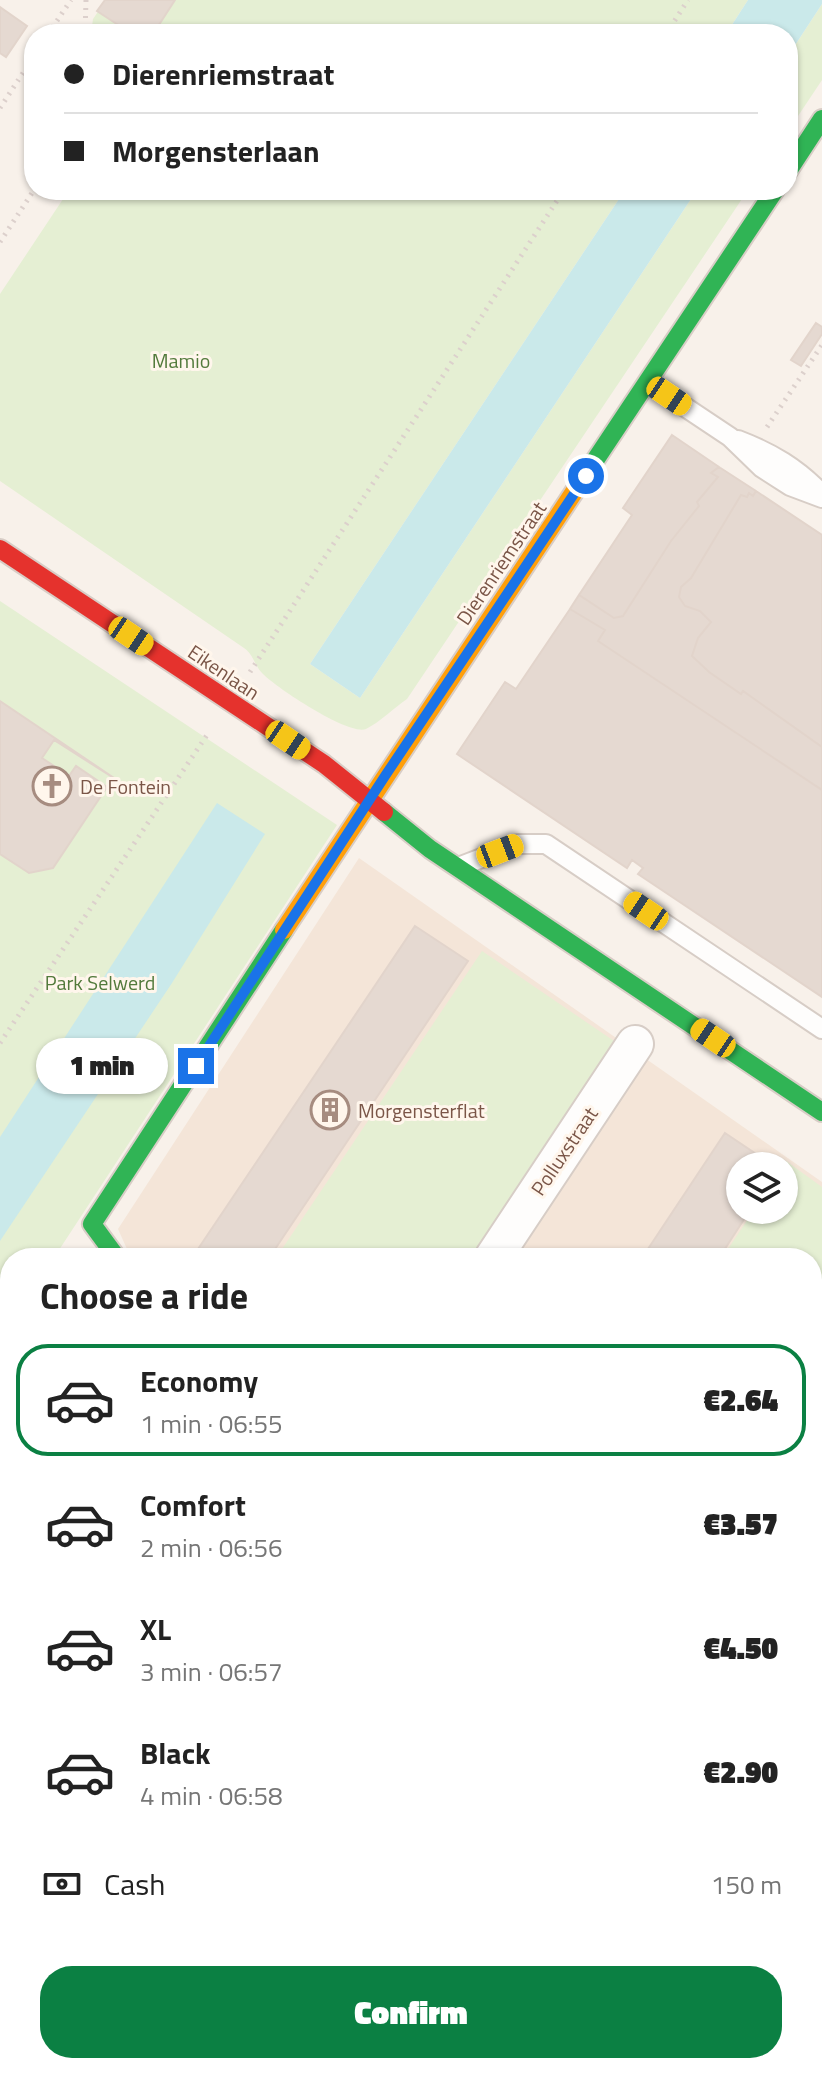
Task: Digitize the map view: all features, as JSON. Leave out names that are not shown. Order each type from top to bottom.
[{"type":"street","points":[[798,156],[822,119]]},
{"type":"street","name":"Dierenriemstraat","points":[[110,1248],[92,1224],[768,200]]},
{"type":"street","name":"Eikenlaan","points":[[0,549],[324,764],[457,867],[822,1112]]},
{"type":"street","name":"Polluxstraat","points":[[500,1248],[635,1044]]},
{"type":"lane","points":[[649,383],[730,437],[762,468],[790,486],[822,496]]},
{"type":"lane","points":[[730,437],[800,471],[822,496]]},
{"type":"lane","points":[[457,867],[518,844],[546,844],[822,1029]]},
{"type":"path","points":[[55,24],[71,0]]},
{"type":"path","points":[[85,24],[86,0]]},
{"type":"path","points":[[672,24],[688,0]]},
{"type":"path","points":[[0,108],[24,71]]},
{"type":"path","points":[[0,242],[27,200]]},
{"type":"path","points":[[244,681],[557,200]]},
{"type":"path","points":[[754,446],[822,345]]},
{"type":"path","points":[[0,1043],[216,722]]},
{"type":"shaded area","points":[[359,858],[779,1152],[726,1152],[726,1224],[798,1224],[798,1165],[822,1182],[822,1248],[127,1248],[118,1229]]},
{"type":"green space","points":[[106,0],[748,0],[732,24],[92,24]]},
{"type":"green space","points":[[822,4],[822,80],[798,116],[798,41]]},
{"type":"green space","name":"Mamio","points":[[62,200],[618,200],[310,664],[360,698],[690,200],[741,200],[407,699],[366,729],[357,729],[329,718],[281,689],[262,673],[244,648],[0,481],[0,294]]},
{"type":"green space","name":"Park Selwerd","points":[[0,601],[337,825],[60,1248],[0,1248]]},
{"type":"green space","points":[[482,951],[614,1041],[483,1248],[283,1248]]},
{"type":"green space","points":[[798,1170],[822,1187],[822,1248],[729,1248],[745,1224],[798,1224]]},
{"type":"water","points":[[748,0],[822,0],[798,41],[798,24],[732,24]]},
{"type":"water","points":[[618,200],[690,200],[360,698],[310,664]]},
{"type":"water","points":[[217,803],[265,834],[172,983],[0,1241],[0,1137]]},
{"type":"building","points":[[105,0],[175,0],[159,24],[117,24],[97,11]]},
{"type":"building","points":[[0,7],[24,24],[24,30],[6,57],[0,53]]},
{"type":"building","points":[[816,323],[822,327],[822,334],[801,366],[791,360]]},
{"type":"building","points":[[672,435],[719,467],[711,473],[718,477],[697,502],[699,506],[671,541],[623,616],[614,618],[579,595],[632,515],[623,508]]},
{"type":"building","points":[[719,467],[756,491],[753,496],[749,493],[747,497],[741,495],[691,578],[681,587],[679,597],[685,606],[700,611],[711,622],[698,638],[692,656],[709,672],[741,694],[743,691],[822,747],[822,790],[598,641],[605,630],[570,609],[579,595],[614,618],[623,616],[671,541],[699,506],[697,502],[718,477],[711,473]]},
{"type":"building","points":[[756,491],[822,535],[822,747],[743,691],[741,694],[709,672],[692,656],[698,638],[711,622],[700,611],[685,606],[679,597],[681,587],[691,578],[741,495],[747,497],[749,493],[753,496]]},
{"type":"building","points":[[570,609],[605,630],[598,641],[822,790],[822,997],[638,874],[643,868],[632,860],[627,868],[457,754],[505,682],[516,689]]},
{"type":"building","name":"De Fontein","points":[[0,701],[120,782],[54,740],[42,758],[69,776],[76,766],[107,787],[53,868],[29,873],[0,854]]},
{"type":"building","name":"Morgensterflat","points":[[415,926],[468,961],[276,1248],[199,1248]]},
{"type":"building","points":[[725,1133],[753,1152],[726,1152],[726,1224],[741,1224],[725,1248],[649,1248]]},
{"type":"traffic: fast","points":[[798,156],[822,119]]},
{"type":"traffic: fast","points":[[588,471],[768,200]]},
{"type":"traffic: fast","points":[[384,812],[430,849],[822,1112]]},
{"type":"traffic: fast","points":[[110,1248],[92,1224],[284,930]]},
{"type":"traffic: slow","points":[[284,930],[588,471]]},
{"type":"traffic: jam","points":[[0,549],[324,764],[384,812]]},
{"type":"place","name":"De Fontein","points":[[52,786]]},
{"type":"place","name":"Morgensterflat","points":[[330,1110]]},
{"type":"route","points":[[196,1066],[586,476]]}]
